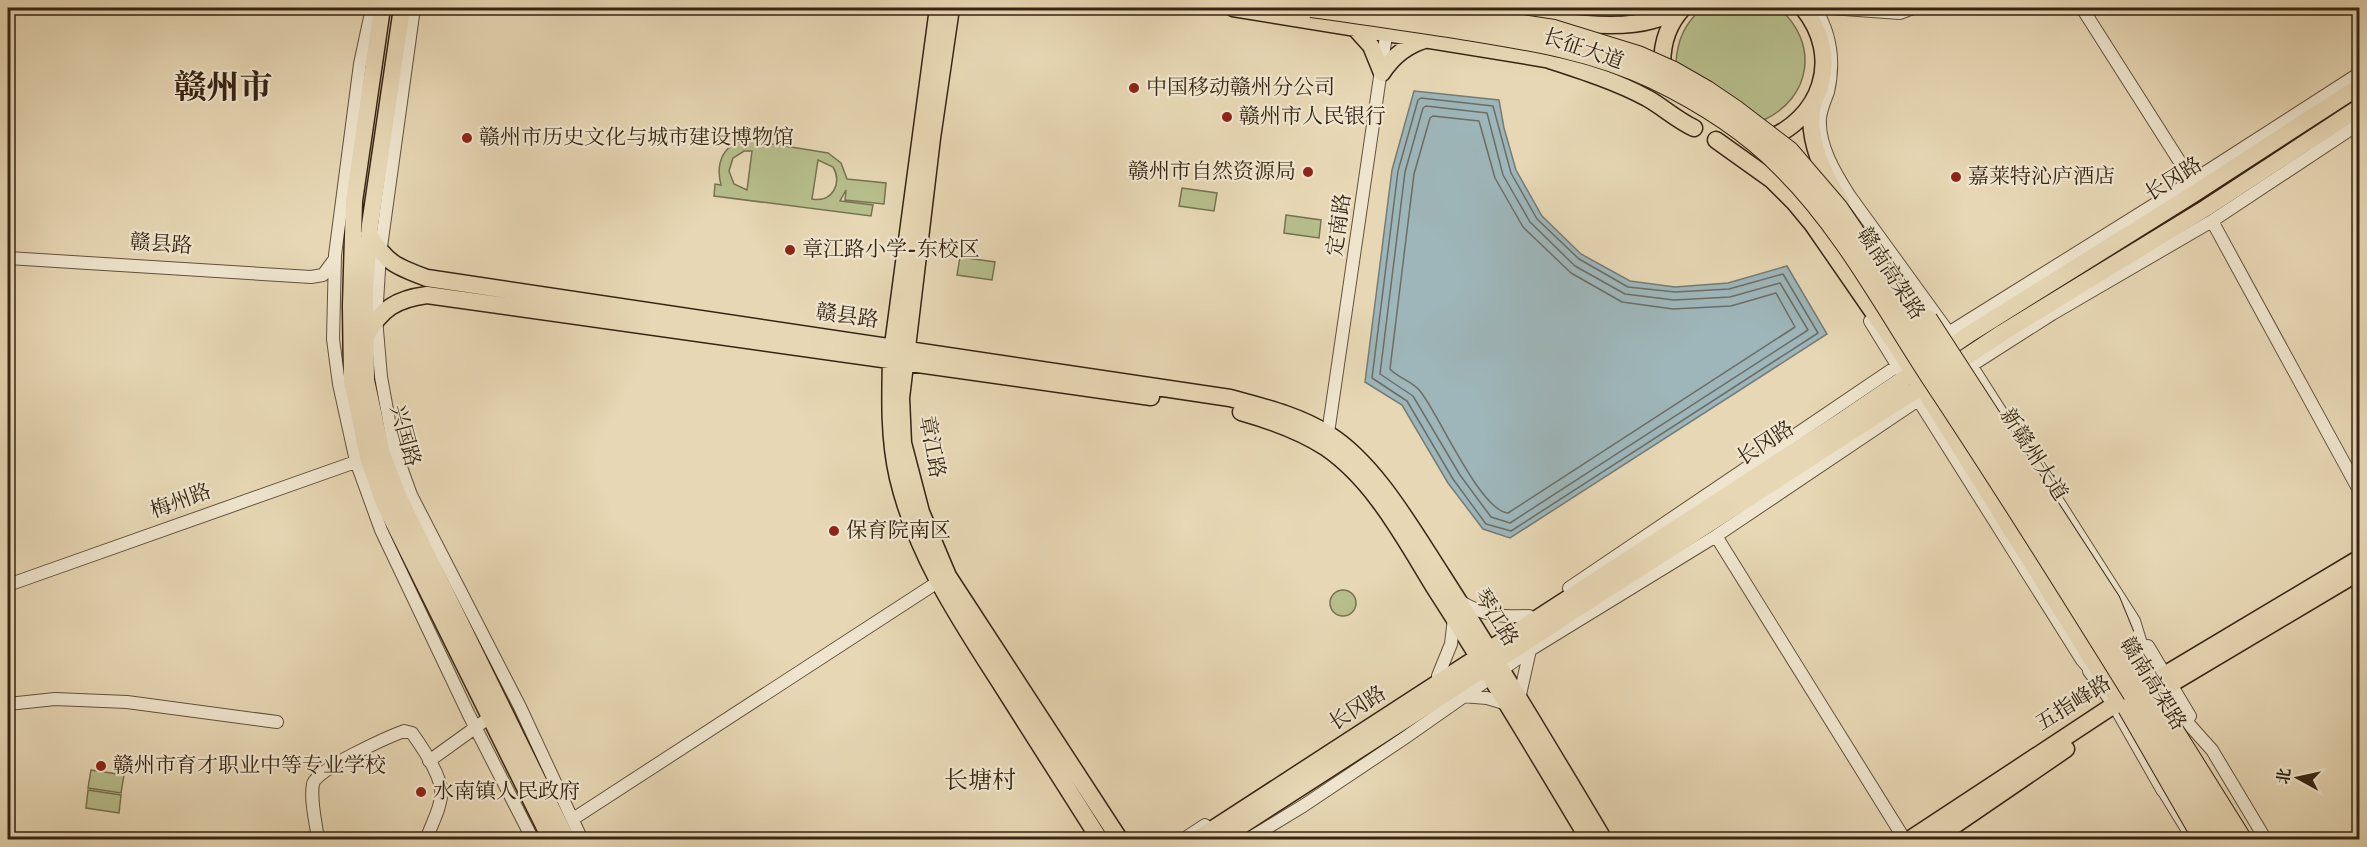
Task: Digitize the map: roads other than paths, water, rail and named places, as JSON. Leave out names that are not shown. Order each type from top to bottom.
[{"type":"highway","name":"赣南高架路","points":[[1311,8],[1545,44],[1613,63],[1681,93],[1760,148],[1809,197],[1832,226],[1913,378],[1988,464],[2223,840]]},
{"type":"highway","name":"赣南高架路","points":[[1419,8],[1554,29],[1612,46],[1674,71],[1735,109],[1790,151],[1838,207],[1913,317],[1970,413],[2151,693],[2242,840]]},
{"type":"highway","points":[[1838,207],[1929,321],[2130,628]]},
{"type":"highway","points":[[1913,378],[1982,468],[2070,610],[2204,840]]},
{"type":"main road","name":"兴国路","points":[[382,8],[354,201],[352,380],[362,459],[550,840]]},
{"type":"main road","name":"兴国路","points":[[402,8],[369,234],[365,290],[366,380],[382,454],[410,519],[567,840]]},
{"type":"main road","name":"章江路","points":[[899,354],[938,8]]},
{"type":"main road","name":"章江路","points":[[951,8],[899,354],[890,399],[892,444],[898,478],[909,514],[943,579],[1100,840]]},
{"type":"main road","name":"长征大道","points":[[1233,8],[1546,58],[1587,72],[1647,98],[1676,119],[1716,140]]},
{"type":"main road","name":"长征大道","points":[[1478,8],[1610,25],[1653,20],[1678,8]]},
{"type":"main road","points":[[1683,8],[1672,22],[1666,35],[1661,65],[1665,86],[1674,107],[1694,128]]},
{"type":"main road","points":[[1716,140],[1748,144],[1764,141],[1792,127],[1804,116],[1820,88],[1824,56],[1817,17],[1803,8]]},
{"type":"main road","points":[[1353,26],[1371,46],[1382,73]]},
{"type":"main road","points":[[1382,73],[1392,59],[1406,48],[1432,38]]},
{"type":"main road","name":"长冈路","points":[[1953,355],[2360,86]]},
{"type":"main road","name":"新赣州大道","points":[[1820,88],[1812,109],[1812,123],[1817,151],[1827,178],[1841,202],[1953,355],[2130,628],[2249,840]]},
{"type":"main road","name":"长冈路","points":[[1219,840],[1913,378],[2206,208],[2360,106]]},
{"type":"main road","points":[[1716,140],[1772,180],[1813,225],[1913,378],[2204,840]]},
{"type":"main road","name":"赣县路","points":[[369,234],[380,254],[401,269],[427,278],[899,354]]},
{"type":"main road","name":"赣县路","points":[[366,336],[376,318],[394,304],[411,297],[427,295],[1230,398],[1276,410],[1327,441]]},
{"type":"main road","name":"琴江路","points":[[1327,441],[1357,458],[1391,496],[1459,601],[1488,660],[1513,701],[1604,840]]},
{"type":"main road","name":"琴江路","points":[[1327,441],[1380,501],[1454,618],[1488,660]]},
{"type":"main road","name":"五指峰路","points":[[1907,840],[2360,558]]},
{"type":"main road","name":"五指峰路","points":[[2161,683],[2360,571]]},
{"type":"main road","name":"章江路","points":[[943,579],[1120,840]]},
{"type":"main road","name":"长冈路","points":[[1196,840],[1488,660]]},
{"type":"main road","name":"琴江路","points":[[1513,701],[1589,840]]},
{"type":"main road","name":"五指峰路","points":[[1934,839],[2120,708]]},
{"type":"street","points":[[372,8],[360,64],[335,255],[333,339],[339,384],[381,530],[475,728],[533,840]]},
{"type":"street","points":[[414,8],[380,254],[376,318],[381,377],[394,448],[411,495],[520,707],[582,840]]},
{"type":"street","name":"定南路","points":[[1327,441],[1390,8]]},
{"type":"street","points":[[1913,8],[1900,13],[1830,8],[1817,17],[1828,32],[1832,59],[1829,84],[1820,120],[1826,149],[1849,195],[1953,355]]},
{"type":"street","points":[[2082,8],[2192,181]]},
{"type":"street","points":[[1246,840],[1303,806],[1462,696],[1488,660],[1529,616],[1953,355],[2192,181],[2360,74]]},
{"type":"street","points":[[1953,355],[2052,314],[2212,221],[2360,123]]},
{"type":"street","points":[[2212,221],[2360,492]]},
{"type":"street","points":[[311,277],[323,275],[331,266],[335,255]]},
{"type":"street","name":"赣县路","points":[[8,258],[311,277]]},
{"type":"street","points":[[311,277],[322,282],[334,299]]},
{"type":"street","points":[[1182,840],[1438,676],[1530,650],[1716,536],[1913,378]]},
{"type":"street","points":[[1913,378],[2082,660],[2120,708],[2163,791],[2194,840]]},
{"type":"street","name":"梅州路","points":[[8,585],[362,459]]},
{"type":"street","points":[[1716,536],[1907,840]]},
{"type":"street","points":[[573,819],[943,579]]},
{"type":"street","points":[[1459,601],[1474,610],[1499,617],[1529,616]]},
{"type":"street","points":[[1438,676],[1451,644],[1454,618]]},
{"type":"street","points":[[1462,696],[1513,701],[1530,650]]},
{"type":"street","points":[[2161,683],[2212,750],[2266,840]]},
{"type":"street","points":[[8,704],[55,699],[128,702],[277,722]]},
{"type":"street","points":[[429,761],[490,717]]},
{"type":"street","points":[[318,840],[313,792],[313,782],[317,776],[332,765],[404,731],[412,734],[429,761],[442,790],[426,840]]},
{"type":"water","points":[[1414,91],[1499,100],[1516,170],[1542,216],[1581,254],[1630,281],[1675,287],[1728,283],[1787,266],[1827,334],[1510,538],[1483,529],[1448,483],[1402,405],[1365,382],[1392,170]]},
{"type":"place","name":"中国移动赣州分公司","points":[[1134,88]]},
{"type":"place","name":"赣州市人民银行","points":[[1227,117]]},
{"type":"place","name":"赣州市历史文化与城市建设博物馆","points":[[467,138]]},
{"type":"place","name":"赣州市自然资源局","points":[[1308,172]]},
{"type":"place","name":"嘉莱特沁庐酒店","points":[[1956,177]]},
{"type":"place","name":"章江路小学-东校区","points":[[790,250]]},
{"type":"place","name":"保育院南区","points":[[834,531]]},
{"type":"place","name":"赣州市育才职业中等专业学校","points":[[101,766]]},
{"type":"place","name":"水南镇人民政府","points":[[421,792]]},
{"type":"district","name":"赣州市","points":[[223,89]]},
{"type":"district","name":"长塘村","points":[[980,781]]}]
